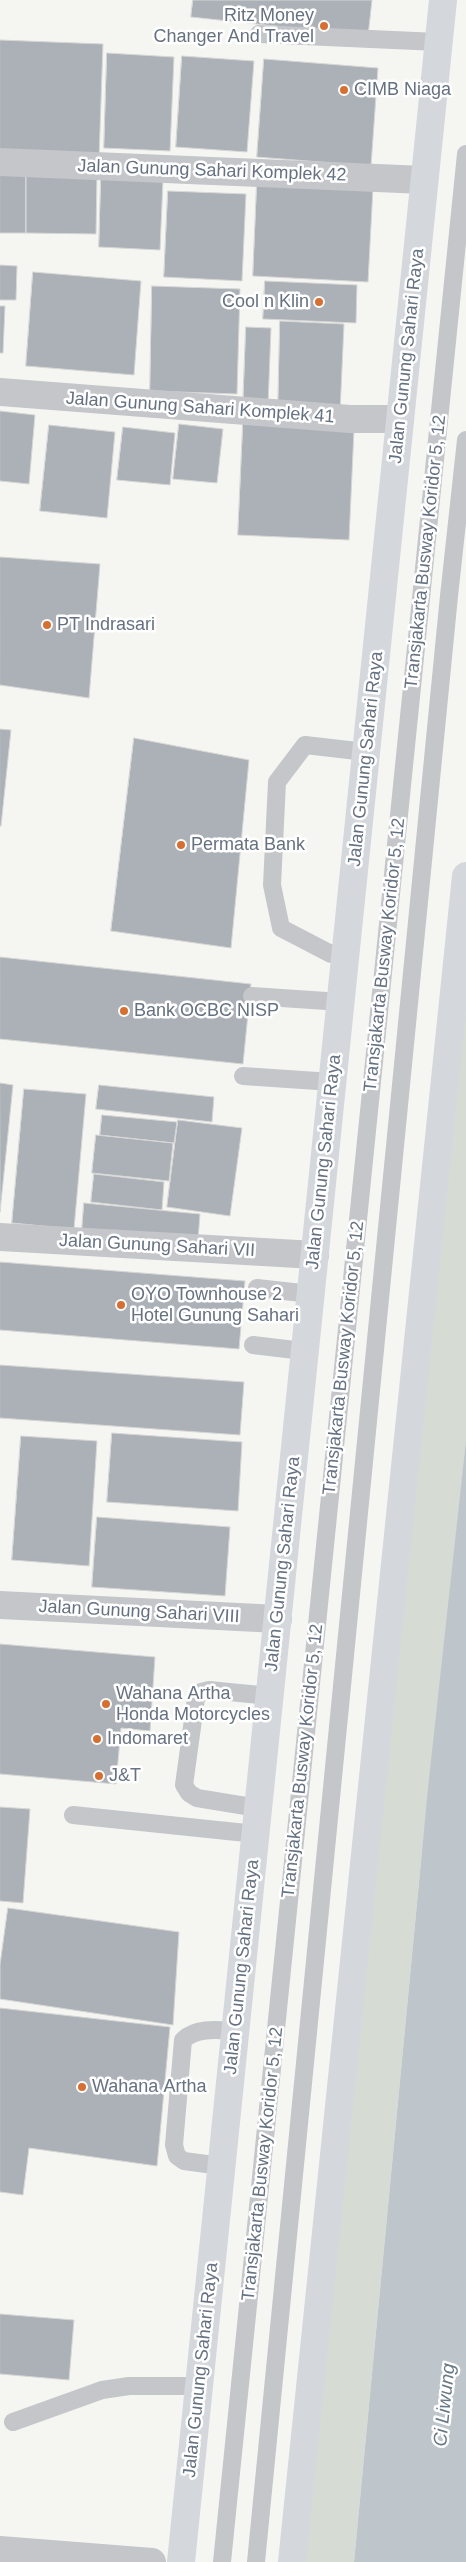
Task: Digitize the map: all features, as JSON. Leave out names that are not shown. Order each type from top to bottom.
[{"type":"main road","name":"Jalan Gunung Sahari Raya","points":[[181,2562],[278,1618],[303,1351],[315,1255],[443,0]]},
{"type":"main road","points":[[292,2562],[466,876]]},
{"type":"street","name":"Jalan Gunung Sahari Komplek 42","points":[[0,162],[424,180]]},
{"type":"street","name":"Jalan Gunung Sahari Komplek 41","points":[[0,392],[340,418],[400,419]]},
{"type":"street","name":"Jalan Gunung Sahari VII","points":[[0,1237],[315,1255]]},
{"type":"street","name":"Jalan Gunung Sahari VIII","points":[[0,1605],[278,1618]]},
{"type":"street","points":[[0,2550],[152,2562]]},
{"type":"lane","points":[[259,34],[438,42]]},
{"type":"lane","name":"Transjakarta Busway Koridor 5, 12","points":[[222,2562],[466,154]]},
{"type":"lane","name":"Transjakarta Busway Koridor 5, 12","points":[[256,2562],[448,605],[466,440]]},
{"type":"lane","points":[[346,953],[331,954],[281,928],[272,885],[277,782],[305,745],[366,752]]},
{"type":"lane","points":[[252,996],[341,1002]]},
{"type":"lane","points":[[244,1076],[332,1082]]},
{"type":"lane","points":[[257,1288],[310,1294]]},
{"type":"lane","points":[[252,1344],[303,1351]]},
{"type":"lane","points":[[258,1808],[197,1798],[189,1793],[184,1785],[196,1698],[201,1692],[209,1690],[270,1696]]},
{"type":"lane","points":[[74,1815],[256,1834]]},
{"type":"lane","points":[[222,2166],[184,2161],[177,2156],[174,2145],[184,2040],[190,2034],[202,2031],[236,2030]]},
{"type":"lane","points":[[13,2422],[102,2390],[129,2386],[199,2386]]},
{"type":"shaded area","points":[[466,878],[466,1442],[421,1861],[354,2562],[292,2562]]},
{"type":"water","name":"Ci Liwung","points":[[466,1440],[466,2562],[354,2562],[428,1788]]},
{"type":"building","name":"Ritz Money Changer And Travel","points":[[193,0],[372,0],[368,36],[191,17]]},
{"type":"building","points":[[0,40],[103,44],[99,159],[0,154]]},
{"type":"building","points":[[107,53],[174,57],[170,151],[104,148]]},
{"type":"building","points":[[182,56],[254,61],[247,152],[176,147]]},
{"type":"building","points":[[264,59],[378,68],[371,166],[257,157]]},
{"type":"building","points":[[0,172],[26,173],[26,233],[0,233]]},
{"type":"building","points":[[26,173],[97,173],[96,234],[26,233]]},
{"type":"building","points":[[101,177],[163,180],[160,250],[99,247]]},
{"type":"building","points":[[257,182],[373,188],[368,282],[253,276]]},
{"type":"building","points":[[168,191],[246,194],[242,281],[164,277]]},
{"type":"building","points":[[0,265],[17,266],[16,300],[0,300]]},
{"type":"building","points":[[33,272],[141,281],[134,375],[26,366]]},
{"type":"building","points":[[265,281],[357,285],[356,323],[263,319]]},
{"type":"building","points":[[152,286],[240,289],[237,394],[150,391]]},
{"type":"building","points":[[0,306],[5,306],[3,353],[0,353]]},
{"type":"building","points":[[280,321],[344,324],[340,413],[278,410]]},
{"type":"building","points":[[246,327],[271,328],[268,407],[243,406]]},
{"type":"building","points":[[0,411],[35,415],[29,484],[0,481]]},
{"type":"building","points":[[179,424],[223,429],[217,483],[173,479]]},
{"type":"building","points":[[243,424],[354,430],[349,540],[238,535]]},
{"type":"building","points":[[49,425],[115,432],[107,518],[40,511]]},
{"type":"building","points":[[123,427],[175,433],[170,485],[117,480]]},
{"type":"building","name":"PT Indrasari","points":[[0,557],[100,564],[89,698],[0,685]]},
{"type":"building","points":[[0,729],[11,730],[1,826],[0,826]]},
{"type":"building","name":"Permata Bank","points":[[134,738],[249,760],[231,948],[111,931]]},
{"type":"building","name":"Bank OCBC NISP","points":[[0,957],[251,984],[243,1064],[0,1039]]},
{"type":"building","points":[[0,1083],[13,1085],[0,1212]]},
{"type":"building","points":[[99,1085],[214,1097],[212,1122],[96,1109]]},
{"type":"building","points":[[24,1089],[86,1094],[74,1229],[12,1223]]},
{"type":"building","points":[[102,1115],[177,1122],[174,1143],[100,1135]]},
{"type":"building","points":[[178,1120],[242,1128],[230,1216],[167,1207]]},
{"type":"building","points":[[96,1135],[173,1143],[169,1181],[92,1173]]},
{"type":"building","points":[[94,1174],[164,1182],[162,1210],[91,1202]]},
{"type":"building","points":[[84,1203],[200,1214],[198,1240],[82,1229]]},
{"type":"building","name":"OYO Townhouse 2 Hotel Gunung Sahari","points":[[0,1262],[245,1281],[239,1349],[0,1330]]},
{"type":"building","points":[[0,1365],[244,1382],[240,1435],[0,1418]]},
{"type":"building","points":[[112,1433],[242,1442],[238,1511],[107,1502]]},
{"type":"building","points":[[21,1436],[97,1441],[89,1566],[12,1560]]},
{"type":"building","points":[[97,1517],[230,1527],[225,1596],[92,1587]]},
{"type":"building","points":[[0,1644],[155,1657],[150,1731],[121,1728],[116,1784],[0,1774]]},
{"type":"building","points":[[0,1807],[30,1809],[23,1903],[0,1901]]},
{"type":"building","points":[[8,1908],[179,1932],[173,2025],[0,1999],[0,1965]]},
{"type":"building","name":"Wahana Artha","points":[[0,2008],[170,2027],[157,2166],[29,2148],[23,2195],[0,2192]]},
{"type":"building","points":[[0,2314],[74,2320],[69,2380],[0,2374]]},
{"type":"place","name":"Ritz Money Changer And Travel","points":[[324,26]]},
{"type":"place","name":"CIMB Niaga","points":[[344,90]]},
{"type":"place","name":"Cool n Klin","points":[[319,302]]},
{"type":"place","name":"PT Indrasari","points":[[47,625]]},
{"type":"place","name":"Permata Bank","points":[[181,845]]},
{"type":"place","name":"Bank OCBC NISP","points":[[124,1011]]},
{"type":"place","name":"OYO Townhouse 2 Hotel Gunung Sahari","points":[[121,1305]]},
{"type":"place","name":"Wahana Artha Honda Motorcycles","points":[[106,1704]]},
{"type":"place","name":"Indomaret","points":[[97,1739]]},
{"type":"place","name":"J&T","points":[[99,1776]]},
{"type":"place","name":"Wahana Artha","points":[[82,2087]]}]
